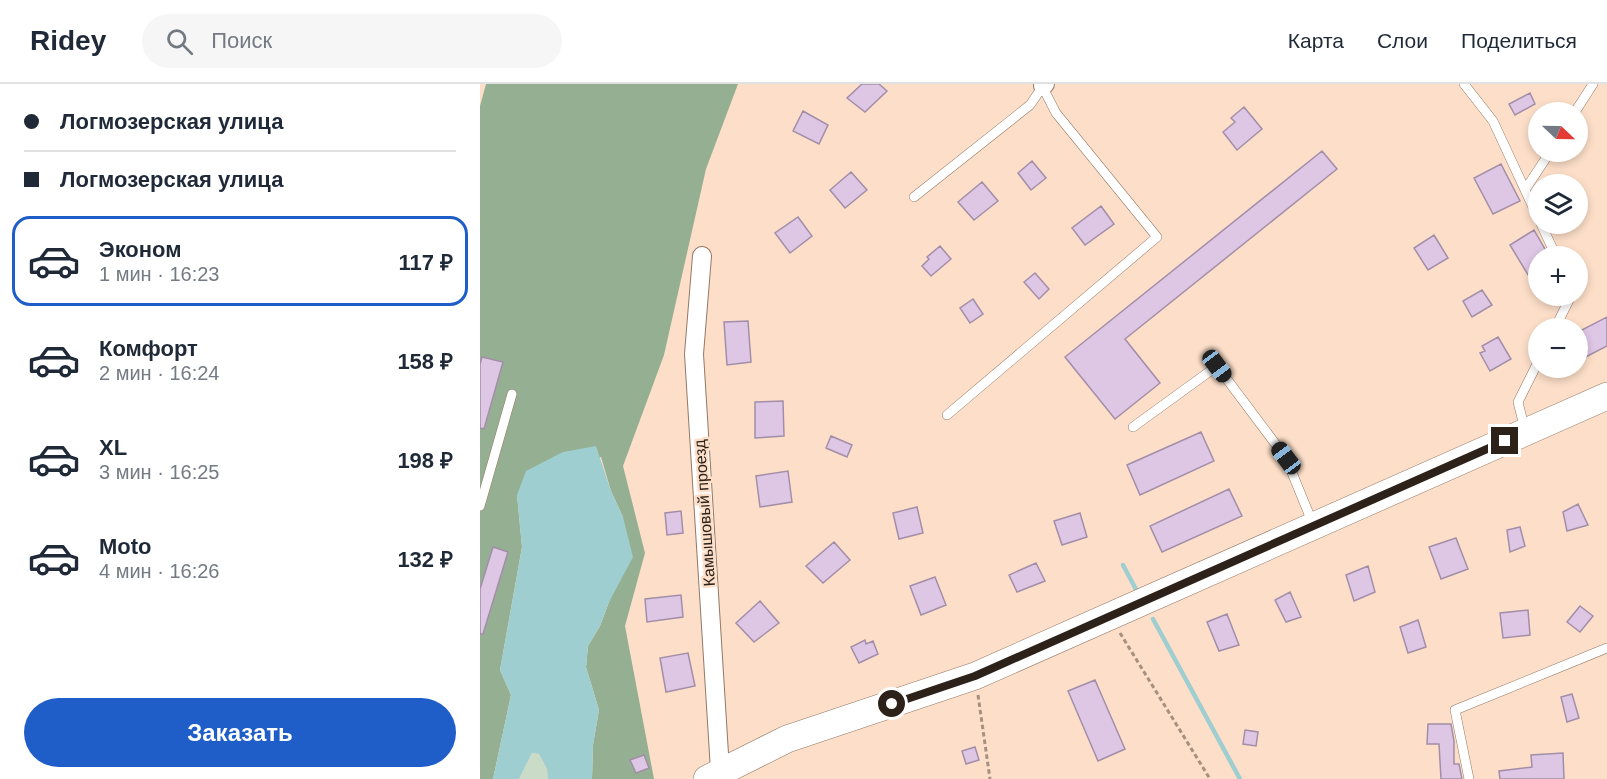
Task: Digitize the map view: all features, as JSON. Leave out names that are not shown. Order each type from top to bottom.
[{"type":"street","name":"Камышовый проезд","points":[[702,256],[694,354],[714,775]]},
{"type":"street","points":[[714,775],[787,739],[975,676],[1607,396]]},
{"type":"lane","points":[[1464,84],[1493,121],[1528,196]]},
{"type":"lane","points":[[1581,102],[1593,84]]},
{"type":"lane","points":[[914,197],[1030,105],[1043,85]]},
{"type":"lane","points":[[948,415],[1157,237],[1056,113],[1043,85]]},
{"type":"lane","points":[[1525,190],[1543,162]]},
{"type":"lane","points":[[1133,427],[1217,366],[1286,458],[1314,526]]},
{"type":"lane","points":[[1526,432],[1518,402],[1530,378]]},
{"type":"lane","points":[[480,506],[512,394]]},
{"type":"lane","points":[[1469,779],[1455,710],[1607,648]]},
{"type":"path","points":[[1110,616],[1210,779]]},
{"type":"path","points":[[975,676],[990,779]]},
{"type":"green space","points":[[486,84],[738,84],[706,169],[664,355],[623,466],[645,553],[625,626],[654,779],[592,779],[593,745],[599,710],[586,667],[588,646],[600,626],[609,602],[623,517],[611,491],[601,457],[517,495],[522,547],[500,670],[511,695],[493,779],[480,779],[480,106]]},
{"type":"green space","points":[[532,753],[539,754],[547,769],[548,779],[519,779]]},
{"type":"water","points":[[596,446],[611,491],[623,517],[633,557],[588,646],[586,667],[599,710],[593,745],[592,779],[548,779],[547,769],[539,754],[532,753],[519,779],[493,779],[511,695],[500,670],[522,547],[517,495],[526,471],[563,452]]},
{"type":"building","points":[[862,84],[879,84],[887,91],[865,112],[847,98]]},
{"type":"building","points":[[1530,93],[1534,102],[1528,102],[1528,108],[1515,115],[1509,104]]},
{"type":"building","points":[[1244,107],[1262,129],[1237,150],[1223,132],[1235,122],[1231,118]]},
{"type":"building","points":[[803,111],[828,125],[819,144],[793,131]]},
{"type":"building","points":[[1322,151],[1337,169],[1125,339],[1160,383],[1115,419],[1065,357]]},
{"type":"building","points":[[1032,161],[1046,178],[1031,190],[1018,173]]},
{"type":"building","points":[[1501,164],[1520,201],[1493,214],[1474,178]]},
{"type":"building","points":[[851,172],[867,190],[845,208],[830,190]]},
{"type":"building","points":[[982,182],[998,201],[974,220],[958,202]]},
{"type":"building","points":[[1101,206],[1114,224],[1085,245],[1072,228]]},
{"type":"building","points":[[798,217],[812,236],[790,253],[775,233]]},
{"type":"building","points":[[1528,234],[1536,234],[1543,246],[1528,246],[1528,275],[1510,245]]},
{"type":"building","points":[[1434,235],[1448,258],[1428,270],[1414,248]]},
{"type":"building","points":[[940,246],[951,259],[931,276],[922,266],[929,259],[927,257]]},
{"type":"building","points":[[1035,273],[1049,289],[1039,299],[1024,282]]},
{"type":"building","points":[[1482,290],[1492,305],[1472,317],[1463,301]]},
{"type":"building","points":[[973,299],[983,314],[970,323],[960,308]]},
{"type":"building","points":[[1607,317],[1607,346],[1588,356],[1588,327]]},
{"type":"building","points":[[748,321],[751,362],[727,365],[724,322]]},
{"type":"building","points":[[1498,337],[1511,359],[1490,371],[1480,353],[1485,351],[1482,346]]},
{"type":"building","points":[[482,357],[503,362],[484,429],[480,428],[480,364]]},
{"type":"building","points":[[783,401],[784,436],[755,438],[755,402]]},
{"type":"building","points":[[1201,432],[1214,461],[1140,495],[1127,465]]},
{"type":"building","points":[[831,436],[852,445],[847,457],[826,448]]},
{"type":"building","points":[[788,471],[792,502],[760,507],[756,476]]},
{"type":"building","points":[[1229,489],[1242,516],[1162,552],[1150,526]]},
{"type":"building","points":[[1578,504],[1588,525],[1567,531],[1563,512]]},
{"type":"building","points":[[917,507],[923,533],[899,539],[893,513]]},
{"type":"building","points":[[681,511],[683,533],[667,535],[665,513]]},
{"type":"building","points":[[1080,513],[1087,537],[1062,545],[1054,521]]},
{"type":"building","points":[[1520,527],[1525,546],[1510,552],[1507,530]]},
{"type":"building","points":[[1456,538],[1468,569],[1441,579],[1429,547]]},
{"type":"building","points":[[834,542],[850,560],[823,583],[806,566]]},
{"type":"building","points":[[493,547],[508,552],[483,634],[480,634],[480,589]]},
{"type":"building","points":[[1036,563],[1045,581],[1017,592],[1009,575]]},
{"type":"building","points":[[1368,566],[1375,592],[1354,601],[1346,575]]},
{"type":"building","points":[[935,577],[946,605],[921,615],[910,586]]},
{"type":"building","points":[[1290,592],[1301,617],[1286,622],[1275,600]]},
{"type":"building","points":[[681,595],[683,617],[647,622],[645,599]]},
{"type":"building","points":[[760,601],[779,623],[754,642],[736,623]]},
{"type":"building","points":[[1580,606],[1593,616],[1580,632],[1567,622]]},
{"type":"building","points":[[1528,610],[1530,635],[1503,638],[1500,613]]},
{"type":"building","points":[[1227,614],[1239,645],[1219,651],[1207,622]]},
{"type":"building","points":[[1418,620],[1426,647],[1408,653],[1400,627]]},
{"type":"building","points":[[865,640],[866,644],[873,641],[878,654],[859,663],[851,647]]},
{"type":"building","points":[[688,653],[695,686],[666,692],[660,658]]},
{"type":"building","points":[[1095,680],[1125,749],[1098,761],[1068,691]]},
{"type":"building","points":[[1572,694],[1579,718],[1567,722],[1561,697]]},
{"type":"building","points":[[1428,724],[1451,724],[1454,764],[1459,764],[1462,779],[1441,779],[1439,744],[1427,744]]},
{"type":"building","points":[[1245,730],[1258,732],[1256,746],[1243,744]]},
{"type":"building","points":[[975,747],[979,760],[966,764],[962,751]]},
{"type":"building","points":[[1563,753],[1564,779],[1500,779],[1499,771],[1532,767],[1531,755]]},
{"type":"building","points":[[644,755],[649,768],[636,773],[630,760]]},
{"type":"waterway","points":[[1123,565],[1139,595]]},
{"type":"waterway","points":[[1153,619],[1240,779]]},
{"type":"route","points":[[892,704],[975,676],[1505,441]]}]
